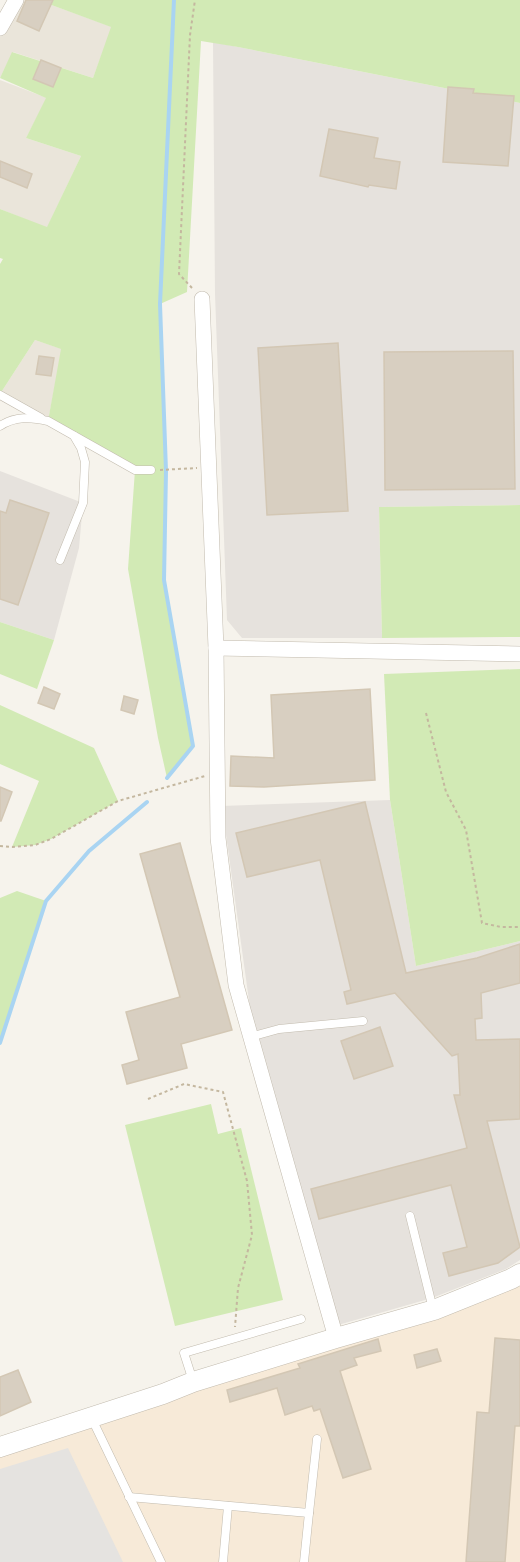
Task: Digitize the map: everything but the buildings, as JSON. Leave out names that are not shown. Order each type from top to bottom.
[{"type":"street","points":[[0,28],[16,0]]},
{"type":"street","points":[[202,299],[216,648],[219,838],[236,985],[336,1338]]},
{"type":"street","points":[[216,648],[520,654]]},
{"type":"street","points":[[0,1447],[193,1382],[434,1310],[520,1274]]},
{"type":"lane","points":[[0,395],[135,470],[152,470]]},
{"type":"lane","points":[[0,426],[7,421],[20,418],[48,421]]},
{"type":"lane","points":[[60,560],[83,503],[85,462],[81,448],[73,435]]},
{"type":"lane","points":[[250,1037],[279,1029],[363,1021]]},
{"type":"lane","points":[[410,1216],[434,1310]]},
{"type":"lane","points":[[193,1382],[184,1353],[301,1319]]},
{"type":"lane","points":[[91,1418],[161,1562]]},
{"type":"lane","points":[[304,1562],[317,1439]]},
{"type":"lane","points":[[129,1497],[309,1513]]},
{"type":"lane","points":[[223,1562],[228,1506]]},
{"type":"path","points":[[195,0],[190,35],[179,274],[202,299]]},
{"type":"path","points":[[152,470],[208,467]]},
{"type":"path","points":[[426,713],[446,792],[466,830],[482,923],[501,927],[520,927]]},
{"type":"path","points":[[0,846],[35,845],[51,839],[118,801],[218,772]]},
{"type":"path","points":[[148,1099],[184,1084],[223,1092],[247,1181],[252,1235],[238,1288],[234,1338]]},
{"type":"shaded area","points":[[16,0],[38,0],[112,27],[93,78],[13,52],[0,78],[0,28]]},
{"type":"shaded area","points":[[213,42],[520,103],[520,505],[379,507],[382,638],[242,638],[227,620],[215,294]]},
{"type":"shaded area","points":[[0,80],[47,98],[26,138],[81,156],[47,228],[0,209]]},
{"type":"shaded area","points":[[35,340],[62,349],[48,421],[0,394]]},
{"type":"shaded area","points":[[0,471],[83,503],[79,548],[54,640],[0,622]]},
{"type":"shaded area","points":[[390,800],[416,966],[520,941],[520,1260],[506,1269],[432,1298],[338,1325],[251,1015],[222,806]]},
{"type":"shaded area","points":[[520,1284],[520,1562],[0,1562],[0,1456]]},
{"type":"shaded area","points":[[68,1448],[123,1562],[0,1562],[0,1469]]},
{"type":"green space","points":[[38,0],[520,0],[520,103],[201,41],[187,292],[160,304],[166,470],[164,580],[193,746],[167,778],[128,569],[135,470],[48,421],[61,349],[35,340],[0,394],[0,264],[3,259],[0,258],[0,209],[47,227],[81,156],[26,138],[46,98],[0,78],[12,52],[93,78],[111,27]]},
{"type":"green space","points":[[520,505],[520,637],[382,638],[379,507]]},
{"type":"green space","points":[[0,622],[54,640],[37,689],[0,674]]},
{"type":"green space","points":[[520,669],[520,941],[416,966],[390,800],[384,674]]},
{"type":"green space","points":[[0,705],[94,748],[118,801],[51,839],[35,845],[12,847],[39,781],[0,764]]},
{"type":"green space","points":[[17,891],[46,901],[0,1043],[0,898]]},
{"type":"green space","points":[[211,1104],[218,1134],[241,1128],[283,1300],[175,1326],[125,1125]]},
{"type":"waterway","points":[[167,778],[193,746],[164,580],[166,471],[160,304],[174,0]]},
{"type":"waterway","points":[[0,1043],[46,901],[89,851],[147,802]]}]
